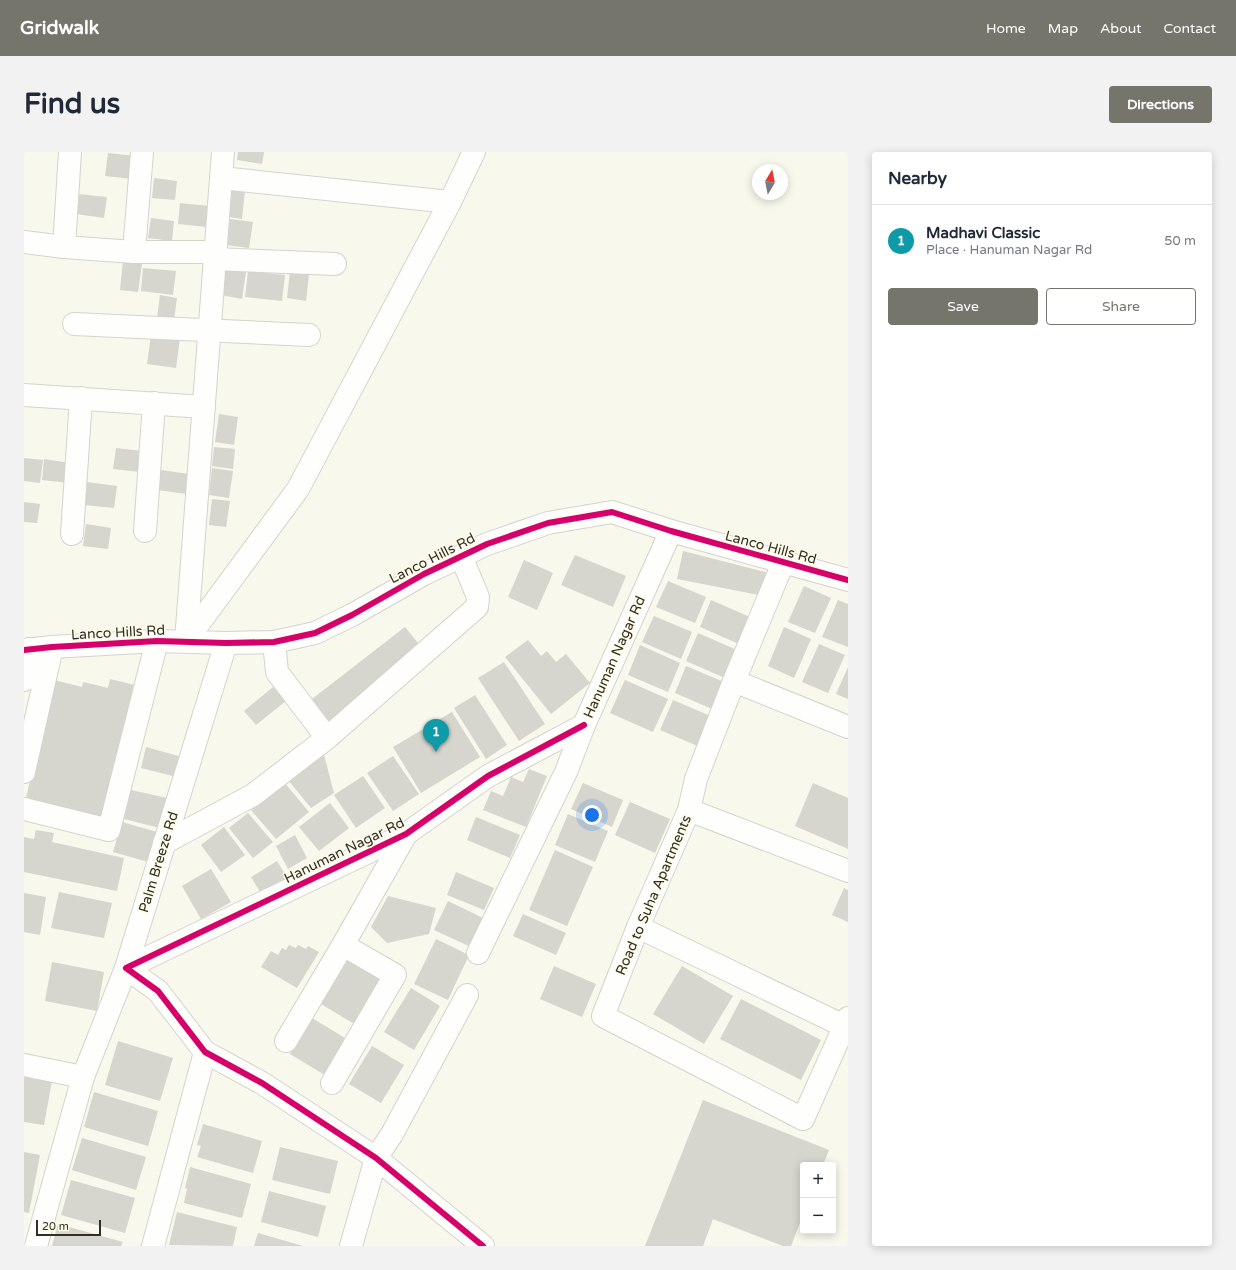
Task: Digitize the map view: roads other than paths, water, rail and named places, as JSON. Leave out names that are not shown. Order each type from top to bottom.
[{"type":"street","points":[[64,247],[70,152]]},
{"type":"street","points":[[134,252],[142,152]]},
{"type":"street","points":[[186,641],[223,152]]},
{"type":"street","points":[[186,641],[298,488],[450,202],[474,152]]},
{"type":"street","points":[[221,178],[450,202]]},
{"type":"street","points":[[24,242],[64,247],[134,252],[335,264]]},
{"type":"street","points":[[74,324],[309,335]]},
{"type":"street","points":[[24,395],[204,407]]},
{"type":"street","points":[[72,534],[81,398]]},
{"type":"street","points":[[145,532],[154,403]]},
{"type":"street","name":"Lanco Hills Rd","points":[[27,650],[52,647],[157,641],[226,643],[274,642],[315,633],[352,615],[424,574],[488,544],[548,523],[612,512],[671,531],[848,580]]},
{"type":"street","name":"Hanuman Nagar Rd","points":[[126,968],[406,834],[488,776],[584,725],[671,531]]},
{"type":"street","points":[[164,843],[253,795],[327,738],[477,607],[478,597],[461,556]]},
{"type":"street","name":"Road to Suha Apartments","points":[[783,563],[734,681],[696,779],[689,810],[638,927],[603,1016],[803,1119],[846,1022]]},
{"type":"street","points":[[24,809],[109,830],[157,641]]},
{"type":"street","points":[[274,642],[277,672],[327,738]]},
{"type":"street","name":"Palm Breeze Rd","points":[[36,1246],[83,1077],[126,968],[226,643]]},
{"type":"street","points":[[24,772],[52,647]]},
{"type":"street","points":[[24,680],[27,650]]},
{"type":"street","points":[[734,681],[848,727]]},
{"type":"street","points":[[478,953],[566,772],[584,725]]},
{"type":"street","points":[[689,810],[848,871]]},
{"type":"street","points":[[286,1041],[406,834]]},
{"type":"street","points":[[638,927],[846,1022]]},
{"type":"street","points":[[332,1083],[395,975],[343,945]]},
{"type":"street","points":[[126,968],[158,991],[205,1052],[262,1083],[376,1158],[483,1246]]},
{"type":"street","points":[[351,1246],[376,1158],[392,1134],[467,995]]},
{"type":"street","points":[[153,1246],[205,1052]]},
{"type":"street","points":[[24,1064],[83,1077]]},
{"type":"place","name":"Madhavi Classic","points":[[436,752]]}]
